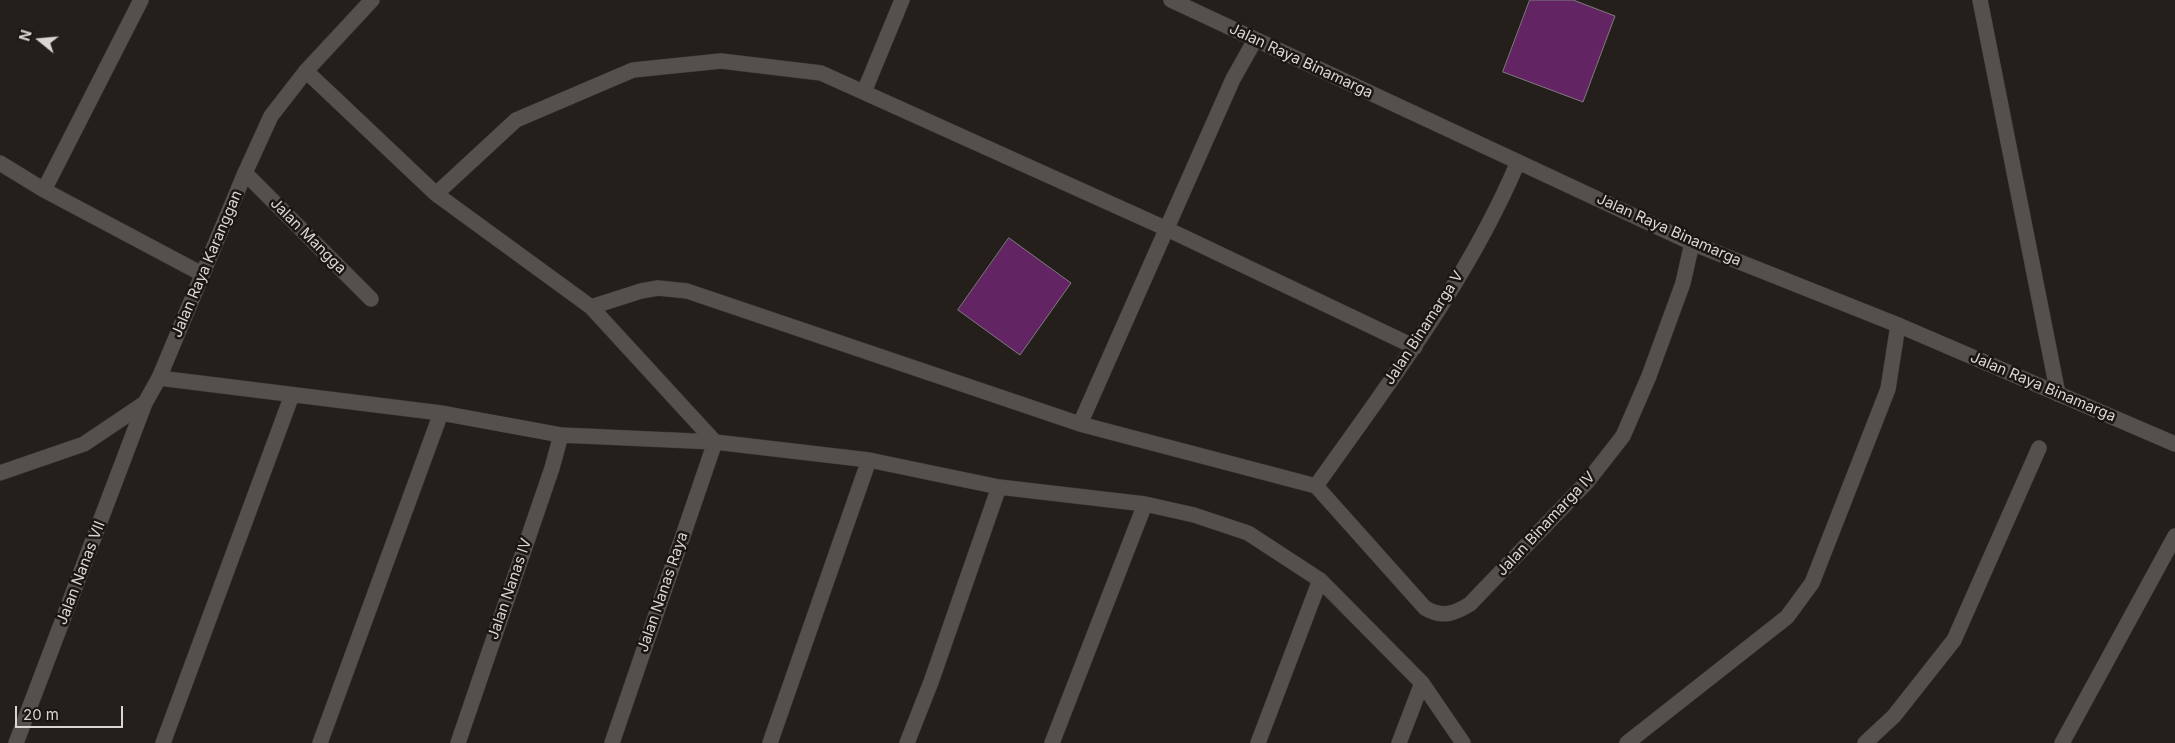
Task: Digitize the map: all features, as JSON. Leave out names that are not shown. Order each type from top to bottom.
[{"type":"street","points":[[44,190],[141,0]]},
{"type":"street","name":"Jalan Raya Karanggan","points":[[0,473],[84,444],[145,402],[159,378],[245,173],[271,116],[306,71],[372,0]]},
{"type":"street","points":[[864,92],[902,0]]},
{"type":"street","name":"Jalan Raya Binamarga","points":[[1171,0],[1692,243],[1898,325],[2175,444]]},
{"type":"street","points":[[1980,0],[2058,394]]},
{"type":"street","points":[[1080,424],[1233,79],[1255,40]]},
{"type":"street","points":[[436,194],[516,120],[633,70],[721,61],[820,73],[1167,229],[1414,347]]},
{"type":"street","points":[[306,71],[436,194],[591,307],[715,442]]},
{"type":"street","name":"Jalan Binamarga V","points":[[1316,486],[1441,306],[1505,194],[1518,162]]},
{"type":"street","points":[[0,163],[44,190],[202,274]]},
{"type":"street","name":"Jalan Mangga","points":[[245,173],[371,299]]},
{"type":"street","name":"Jalan Binamarga IV","points":[[1316,486],[1425,608],[1444,615],[1457,612],[1470,604],[1587,482],[1623,436],[1649,376],[1683,282],[1692,243]]},
{"type":"street","points":[[591,307],[641,291],[658,288],[687,291],[1080,424],[1316,486]]},
{"type":"street","points":[[1627,743],[1787,617],[1812,582],[1888,388],[1898,325]]},
{"type":"street","points":[[159,378],[441,412],[562,435],[715,442],[869,460],[999,487],[1145,504],[1194,515],[1248,532],[1320,580],[1422,683],[1463,743]]},
{"type":"street","points":[[163,743],[292,395]]},
{"type":"street","name":"Jalan Nanas VII","points":[[16,743],[145,402]]},
{"type":"street","points":[[320,743],[441,412]]},
{"type":"street","name":"Jalan Nanas IV","points":[[458,743],[562,435]]},
{"type":"street","name":"Jalan Nanas Raya","points":[[612,743],[715,442]]},
{"type":"street","points":[[1865,743],[1894,716],[1954,640],[2039,448]]},
{"type":"street","points":[[770,743],[869,460]]},
{"type":"street","points":[[907,743],[999,487]]},
{"type":"street","points":[[1052,743],[1145,504]]},
{"type":"street","points":[[2062,743],[2175,536]]},
{"type":"street","points":[[1258,743],[1320,580]]},
{"type":"street","points":[[1399,743],[1422,683]]},
{"type":"building","points":[[1530,0],[1573,0],[1615,16],[1583,102],[1503,72]]},
{"type":"building","points":[[1009,238],[1071,283],[1020,355],[958,310]]}]
